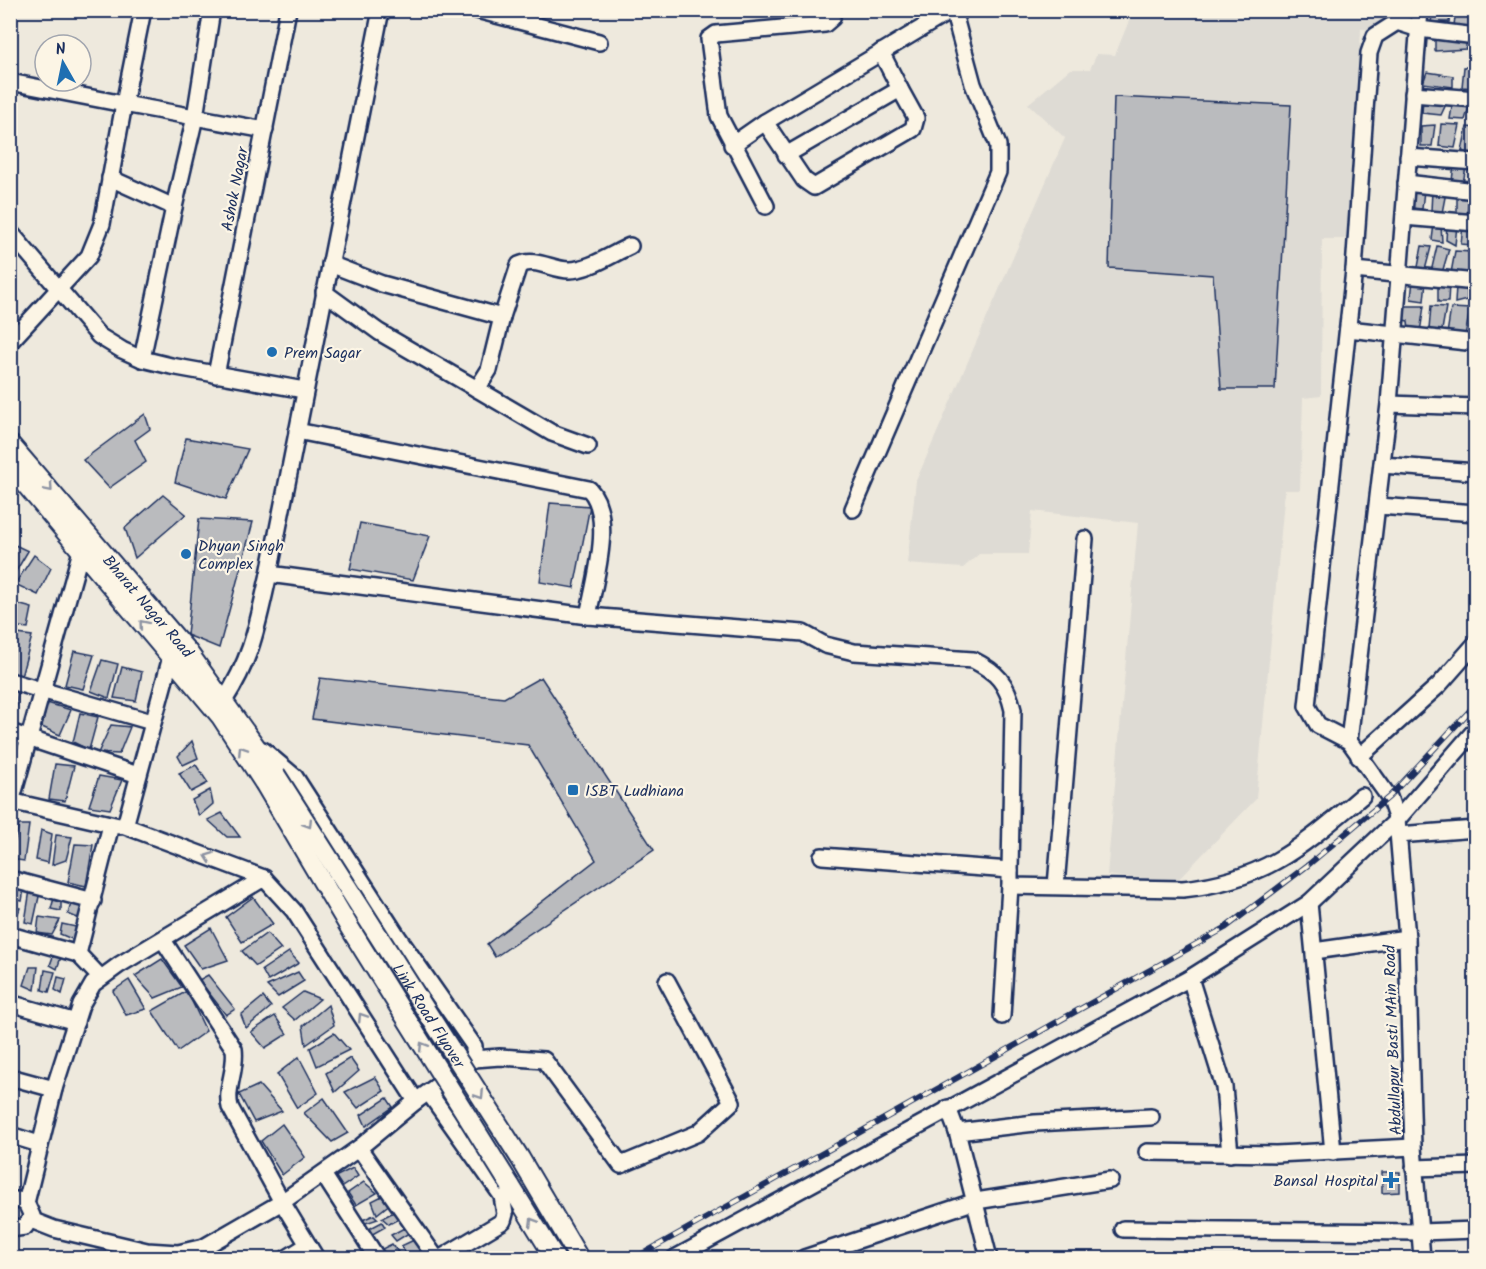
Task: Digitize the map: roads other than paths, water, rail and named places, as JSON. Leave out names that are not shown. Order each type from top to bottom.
[{"type":"main road","name":"Bharat Nagar Road","points":[[10,444],[188,652],[257,744],[270,779]]},
{"type":"main road","name":"Bharat Nagar Road","points":[[10,466],[221,717],[270,779]]},
{"type":"main road","name":"Link Road Flyover","points":[[270,779],[351,930],[555,1258]]},
{"type":"main road","name":"Link Road Flyover","points":[[270,779],[520,1158],[579,1258]]},
{"type":"street","points":[[10,342],[60,291],[89,256],[96,240],[142,10]]},
{"type":"street","points":[[142,359],[195,117],[212,10]]},
{"type":"street","name":"Ashok Nagar","points":[[216,375],[288,10]]},
{"type":"street","points":[[224,701],[246,665],[252,650],[381,10]]},
{"type":"street","points":[[477,10],[599,42]]},
{"type":"street","points":[[766,206],[732,145],[717,107],[708,43],[711,36],[825,24],[832,18],[831,10]]},
{"type":"street","points":[[732,145],[765,122],[952,10],[973,84],[998,145],[998,172],[853,509]]},
{"type":"street","points":[[1420,10],[1419,29],[1389,404],[1349,741],[1318,725],[1312,719],[1307,706],[1354,270],[1369,53],[1376,36],[1397,16],[1419,29],[1476,36]]},
{"type":"street","points":[[765,122],[808,186],[814,188],[823,184],[913,129],[916,118],[880,52]]},
{"type":"street","points":[[10,82],[265,130]]},
{"type":"street","points":[[786,154],[900,89]]},
{"type":"street","points":[[1413,94],[1476,99]]},
{"type":"street","points":[[1408,158],[1476,162]]},
{"type":"street","points":[[110,177],[174,207]]},
{"type":"street","points":[[1406,183],[1476,191]]},
{"type":"street","points":[[1404,217],[1476,223]]},
{"type":"street","points":[[10,232],[99,336],[142,359],[216,375],[304,390]]},
{"type":"street","points":[[477,389],[489,370],[502,317],[519,265],[534,262],[559,269],[578,269],[630,246]]},
{"type":"street","points":[[330,264],[382,284],[502,317]]},
{"type":"street","points":[[1354,270],[1476,282]]},
{"type":"street","points":[[324,292],[379,332],[552,433],[588,446]]},
{"type":"street","points":[[1348,329],[1394,336],[1476,343]]},
{"type":"street","points":[[1389,404],[1476,407]]},
{"type":"street","points":[[297,431],[589,489],[597,497],[602,520],[588,616]]},
{"type":"street","points":[[1382,465],[1476,472]]},
{"type":"street","points":[[1378,506],[1476,513]]},
{"type":"street","points":[[1056,886],[1085,538]]},
{"type":"street","points":[[81,550],[11,803],[118,826],[264,878],[294,911],[423,1097],[502,1196],[505,1207],[503,1221],[441,1258]]},
{"type":"street","points":[[269,574],[588,616],[803,633],[835,649],[973,660],[992,670],[1009,691],[1013,710],[1010,878],[1002,1016]]},
{"type":"street","points":[[1359,757],[1439,685],[1476,642]]},
{"type":"street","points":[[78,954],[118,826],[138,775],[171,657]]},
{"type":"street","points":[[10,681],[152,722]]},
{"type":"street","points":[[675,1258],[1190,978],[1309,903],[1398,828],[1476,729]]},
{"type":"street","points":[[10,732],[138,775]]},
{"type":"street","name":"Abdullapur Basti MAin Road","points":[[1349,741],[1389,797],[1398,828],[1407,938],[1414,1168],[1422,1258]]},
{"type":"street","points":[[257,744],[295,777],[398,937],[474,1046],[474,1059]]},
{"type":"street","points":[[822,856],[1010,878],[1056,886],[1183,889],[1210,886],[1236,879],[1278,861],[1311,840],[1362,796]]},
{"type":"street","points":[[1398,828],[1476,829]]},
{"type":"street","points":[[26,1203],[54,1089],[81,1005],[93,984],[100,977],[264,878]]},
{"type":"street","points":[[10,879],[93,901]]},
{"type":"street","points":[[1309,903],[1333,1152]]},
{"type":"street","points":[[10,935],[78,954],[100,977]]},
{"type":"street","points":[[1314,951],[1407,938]]},
{"type":"street","points":[[163,940],[234,1049],[235,1070],[228,1098],[230,1107],[312,1252],[287,1258]]},
{"type":"street","points":[[1190,978],[1224,1088],[1230,1154]]},
{"type":"street","points":[[31,1220],[54,1229],[149,1255],[178,1253],[204,1247],[282,1202],[359,1148],[474,1059],[500,1057],[544,1060],[621,1165],[698,1133],[732,1102],[667,981]]},
{"type":"street","points":[[10,1003],[76,1022]]},
{"type":"street","points":[[10,1077],[54,1089]]},
{"type":"street","points":[[948,1108],[976,1201],[989,1258]]},
{"type":"street","points":[[957,1132],[1035,1123],[1151,1117]]},
{"type":"street","points":[[10,1135],[39,1144]]},
{"type":"street","points":[[1148,1152],[1230,1154],[1333,1152],[1413,1147]]},
{"type":"street","points":[[359,1148],[436,1258]]},
{"type":"street","points":[[1414,1168],[1476,1166]]},
{"type":"street","points":[[323,1173],[377,1258]]},
{"type":"street","points":[[804,1258],[976,1201],[1110,1180]]},
{"type":"street","points":[[10,1201],[18,1200],[26,1203],[32,1211],[31,1220],[21,1230],[11,1230]]},
{"type":"street","points":[[1123,1229],[1420,1232],[1476,1230]]},
{"type":"railway","points":[[635,1258],[1225,928],[1308,865],[1389,797],[1476,704]]},
{"type":"place","name":"Prem Sagar","points":[[272,352]]},
{"type":"place","name":"Dhyan Singh Complex","points":[[186,554]]},
{"type":"place","name":"ISBT Ludhiana","points":[[573,790]]},
{"type":"place","name":"Bansal Hospital","points":[[1391,1180]]}]
